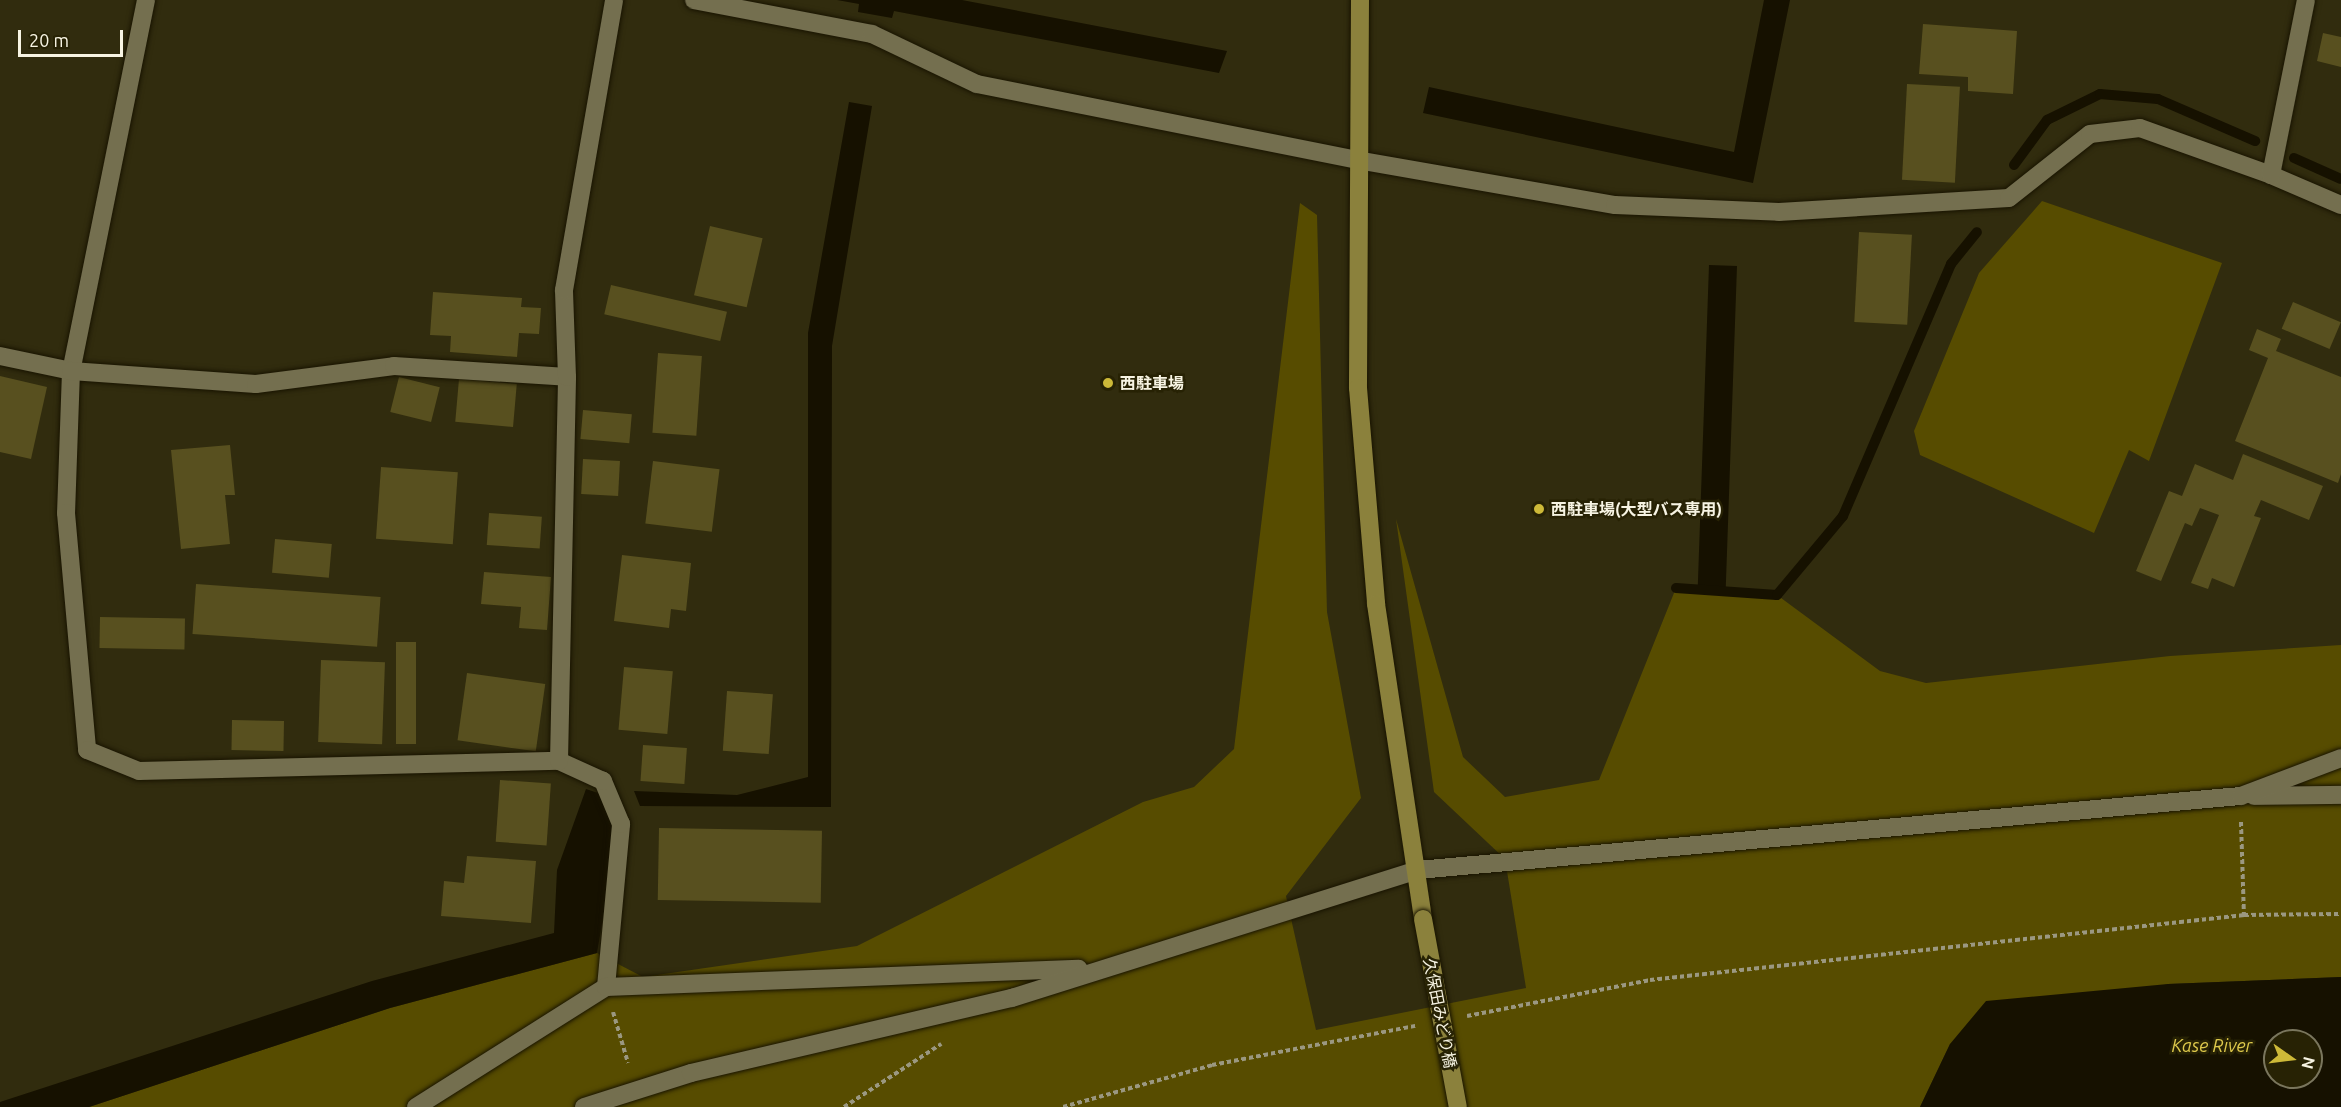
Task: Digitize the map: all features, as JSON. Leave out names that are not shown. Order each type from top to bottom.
[{"type":"street","points":[[146,0],[71,371],[66,513],[87,750],[139,771],[559,761],[603,781],[621,824],[606,987]]},
{"type":"street","points":[[559,761],[567,377],[564,290],[614,0]]},
{"type":"street","points":[[694,0],[872,34],[977,84],[1357,160],[1616,205],[1779,212],[2009,198],[2090,134],[2140,128],[2271,175],[2341,205]]},
{"type":"street","name":"久保田みどり橋","points":[[1360,0],[1357,160],[1358,387],[1376,604],[1418,870],[1423,920],[1458,1107]]},
{"type":"street","points":[[2271,175],[2306,0]]},
{"type":"street","points":[[0,356],[71,371],[256,384],[394,366],[567,377]]},
{"type":"street","points":[[2241,796],[2341,758]]},
{"type":"street","points":[[584,1107],[691,1073],[1012,998],[1098,968],[1418,870],[2241,796],[2341,795]]},
{"type":"street","points":[[416,1107],[606,987],[1098,968]]},
{"type":"path","points":[[2241,796],[2244,915]]},
{"type":"path","points":[[1454,1018],[1650,980],[2244,915],[2341,914]]},
{"type":"path","points":[[606,987],[628,1064]]},
{"type":"path","points":[[1063,1107],[1212,1065],[1420,1025]]},
{"type":"path","points":[[844,1107],[943,1043]]},
{"type":"shaded area","points":[[2042,201],[2222,263],[2149,461],[2129,450],[2094,533],[1920,455],[1914,431],[1979,273]]},
{"type":"shaded area","points":[[1300,203],[1317,215],[1327,612],[1361,798],[1286,896],[1316,1030],[1526,988],[1505,859],[1434,792],[1396,519],[1463,757],[1505,797],[1599,780],[1676,588],[1777,595],[1880,671],[1926,683],[2170,656],[2341,645],[2341,977],[2168,984],[1950,1044],[1920,1107],[89,1107],[390,1008],[597,953],[643,977],[857,946],[1143,802],[1194,787],[1234,749]]},
{"type":"water","points":[[837,0],[962,0],[1227,51],[1219,73],[894,11],[892,18],[858,12],[859,4]]},
{"type":"water","points":[[1764,0],[1790,0],[1753,183],[1423,113],[1429,87],[1734,152]]},
{"type":"water","points":[[849,102],[872,106],[832,346],[831,807],[640,806],[634,791],[737,795],[808,777],[808,333]]},
{"type":"water","points":[[1709,265],[1737,266],[1726,592],[1698,591]]},
{"type":"water","points":[[586,789],[601,794],[617,836],[597,953],[390,1008],[89,1107],[0,1107],[0,1102],[372,981],[554,933],[557,870]]},
{"type":"water","name":"Kase River","points":[[2341,977],[2341,1107],[1920,1107],[1950,1044],[1986,1001],[2168,984]]},
{"type":"building","points":[[1923,24],[2017,31],[2013,94],[1968,91],[1968,77],[1919,74]]},
{"type":"building","points":[[2323,33],[2341,37],[2341,67],[2317,61]]},
{"type":"building","points":[[1907,84],[1960,87],[1955,183],[1902,180]]},
{"type":"building","points":[[710,226],[763,238],[747,307],[694,295]]},
{"type":"building","points":[[1859,232],[1912,235],[1907,325],[1854,322]]},
{"type":"building","points":[[611,285],[727,312],[720,341],[604,314]]},
{"type":"building","points":[[433,292],[522,298],[521,307],[541,308],[539,334],[519,333],[517,357],[450,352],[451,336],[430,335]]},
{"type":"building","points":[[2293,302],[2341,322],[2330,349],[2282,329]]},
{"type":"building","points":[[2257,329],[2281,339],[2276,351],[2341,377],[2341,474],[2338,483],[2235,441],[2268,358],[2249,350]]},
{"type":"building","points":[[658,353],[702,356],[696,436],[652,433]]},
{"type":"building","points":[[0,376],[47,387],[31,459],[0,452]]},
{"type":"building","points":[[399,377],[440,387],[431,422],[390,412]]},
{"type":"building","points":[[459,379],[517,384],[513,427],[455,422]]},
{"type":"building","points":[[583,410],[632,414],[629,443],[580,439]]},
{"type":"building","points":[[230,445],[235,495],[225,495],[230,544],[181,549],[171,450]]},
{"type":"building","points":[[2243,454],[2323,486],[2309,520],[2261,500],[2254,516],[2261,518],[2234,587],[2212,578],[2208,589],[2191,583],[2219,515],[2200,508],[2192,526],[2185,523],[2161,581],[2136,571],[2169,491],[2182,496],[2195,464],[2233,480]]},
{"type":"building","points":[[583,459],[620,461],[618,496],[581,494]]},
{"type":"building","points":[[653,461],[720,469],[712,532],[645,524]]},
{"type":"building","points":[[381,467],[458,472],[453,544],[376,539]]},
{"type":"building","points":[[489,513],[542,517],[540,549],[487,545]]},
{"type":"building","points":[[275,539],[332,544],[329,578],[272,573]]},
{"type":"building","points":[[622,555],[691,563],[686,611],[671,609],[669,628],[614,621]]},
{"type":"building","points":[[484,572],[551,577],[547,630],[519,628],[521,607],[481,604]]},
{"type":"building","points":[[196,584],[381,597],[377,647],[193,634]]},
{"type":"building","points":[[100,617],[185,618],[184,649],[99,648]]},
{"type":"building","points":[[396,642],[416,642],[416,744],[396,744]]},
{"type":"building","points":[[321,660],[385,662],[382,744],[318,742]]},
{"type":"building","points":[[624,667],[673,671],[667,734],[619,730]]},
{"type":"building","points":[[467,673],[545,684],[536,751],[458,740]]},
{"type":"building","points":[[727,691],[773,694],[769,754],[723,751]]},
{"type":"building","points":[[232,720],[284,721],[283,751],[231,750]]},
{"type":"building","points":[[643,745],[687,748],[684,784],[640,781]]},
{"type":"building","points":[[500,780],[551,784],[547,845],[496,842]]},
{"type":"building","points":[[659,828],[822,831],[821,903],[658,900]]},
{"type":"building","points":[[467,856],[536,861],[531,923],[441,916],[444,881],[464,883]]},
{"type":"waterway","points":[[2014,165],[2047,120],[2100,94],[2158,99],[2255,141]]},
{"type":"waterway","points":[[2294,158],[2341,179]]},
{"type":"waterway","points":[[1676,588],[1777,595],[1843,516],[1951,264],[1977,232]]},
{"type":"place","name":"西駐車場","points":[[1108,383]]},
{"type":"place","name":"西駐車場(大型バス専用)","points":[[1539,509]]}]
